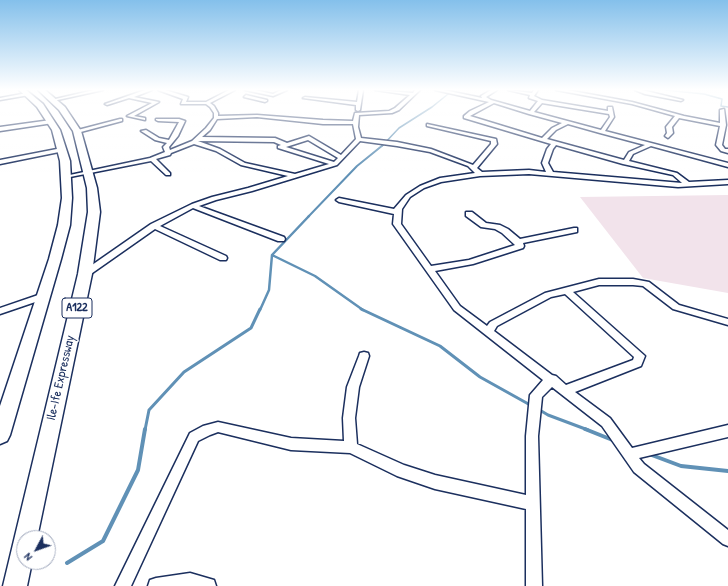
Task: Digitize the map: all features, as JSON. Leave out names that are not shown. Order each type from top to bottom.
[{"type":"highway","name":"A122","points":[[0,435],[5,404],[44,296],[64,224],[66,177],[62,150],[48,117]]},
{"type":"highway","name":"Ile-Ife Expressway","points":[[28,530],[85,274],[94,212],[89,173],[77,131],[68,117]]},
{"type":"highway","points":[[15,586],[19,570]]},
{"type":"street","points":[[135,117],[143,119]]},
{"type":"street","points":[[66,177],[152,159],[168,154],[195,140],[208,129],[216,118],[229,117]]},
{"type":"street","points":[[272,117],[354,123]]},
{"type":"street","points":[[356,117],[354,123],[359,139]]},
{"type":"street","points":[[467,117],[625,163],[675,174],[687,184]]},
{"type":"street","points":[[544,117],[728,165]]},
{"type":"street","points":[[602,132],[612,117]]},
{"type":"street","points":[[668,136],[670,133],[669,127],[677,117]]},
{"type":"street","points":[[685,117],[723,125]]},
{"type":"street","points":[[722,117],[723,125],[719,145],[723,150],[728,151]]},
{"type":"street","points":[[77,131],[120,120]]},
{"type":"street","points":[[158,120],[182,121],[171,142],[166,147],[168,154]]},
{"type":"street","points":[[0,128],[51,122]]},
{"type":"street","points":[[543,140],[554,129],[566,123]]},
{"type":"street","points":[[429,125],[494,140],[494,144],[477,171]]},
{"type":"street","points":[[144,131],[157,139],[171,142]]},
{"type":"street","points":[[335,164],[280,148],[309,138],[342,158]]},
{"type":"street","points":[[85,274],[154,226],[193,206],[214,198],[296,177],[335,164],[359,139]]},
{"type":"street","points":[[359,139],[397,144],[431,152],[453,158],[477,171]]},
{"type":"street","points":[[195,140],[275,140],[286,145]]},
{"type":"street","points":[[195,140],[218,150],[243,164],[296,177]]},
{"type":"street","points":[[550,174],[545,163],[550,149],[555,143]]},
{"type":"street","points":[[625,163],[631,153],[650,145]]},
{"type":"street","points":[[0,162],[62,150]]},
{"type":"street","points":[[152,159],[168,174]]},
{"type":"street","points":[[728,182],[648,184],[529,172],[477,171],[440,180],[422,187],[408,196],[397,212],[397,224],[457,308],[552,379],[564,391],[606,422],[640,468],[728,539]]},
{"type":"street","points":[[339,200],[397,212]]},
{"type":"street","points":[[193,206],[281,239]]},
{"type":"street","points":[[429,269],[489,258],[520,246],[518,242],[504,231],[497,227],[484,225],[469,214]]},
{"type":"street","points":[[154,226],[223,258]]},
{"type":"street","points":[[518,242],[574,230]]},
{"type":"street","points":[[489,332],[494,324],[548,295],[599,282],[633,282],[646,284],[676,307],[728,322]]},
{"type":"street","points":[[564,391],[637,363],[640,356],[566,290]]},
{"type":"street","points":[[0,311],[44,296]]},
{"type":"street","points":[[351,447],[349,418],[352,387],[364,356]]},
{"type":"street","points":[[534,586],[532,436],[536,395],[552,379]]},
{"type":"street","points":[[123,586],[194,437],[207,430],[218,427],[291,444],[351,447],[402,471],[435,482],[534,504]]},
{"type":"street","points":[[630,454],[728,432]]},
{"type":"street","points":[[156,586],[190,581],[208,586]]},
{"type":"shaded area","points":[[728,195],[728,293],[643,278],[580,197]]},
{"type":"waterway","points":[[383,145],[399,128],[416,117]]},
{"type":"waterway","points":[[308,217],[357,166],[383,145]]},
{"type":"waterway","points":[[272,255],[309,216]]},
{"type":"waterway","points":[[260,310],[269,290],[272,255]]},
{"type":"waterway","points":[[272,255],[315,276],[363,310]]},
{"type":"waterway","points":[[145,430],[149,410],[184,372],[251,328],[260,309]]},
{"type":"waterway","points":[[363,310],[440,346],[480,377],[532,406]]},
{"type":"waterway","points":[[538,409],[548,415],[588,430]]},
{"type":"waterway","points":[[67,563],[103,541],[138,470],[145,429]]},
{"type":"waterway","points":[[585,429],[615,441]]},
{"type":"waterway","points":[[649,454],[681,466],[728,471]]}]
